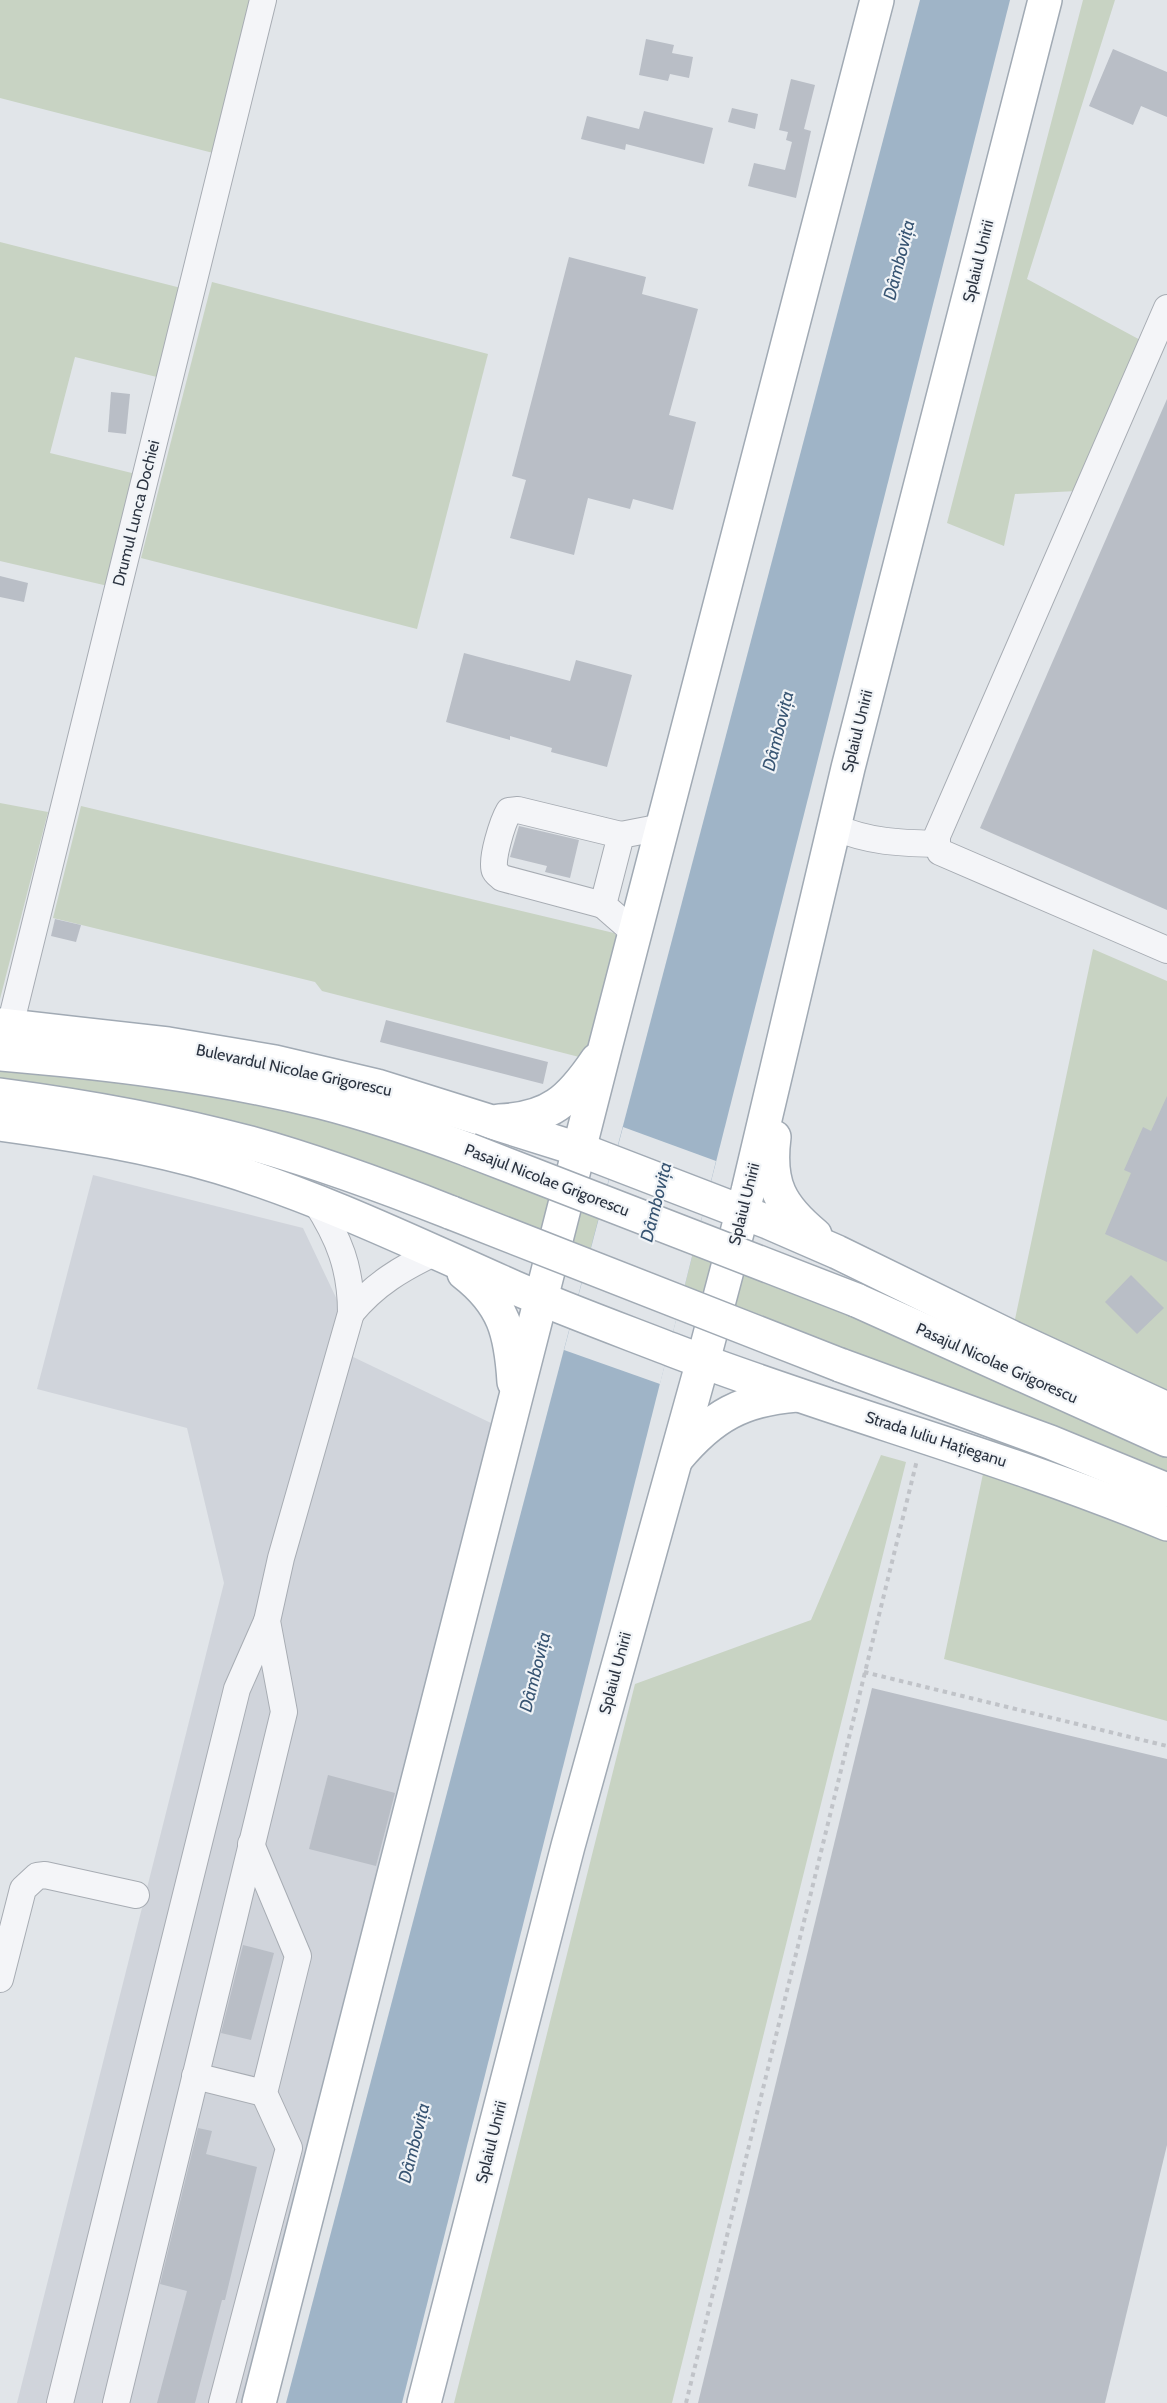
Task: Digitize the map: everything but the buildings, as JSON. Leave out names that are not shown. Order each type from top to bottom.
[{"type":"main road","points":[[260,2403],[581,1150],[605,1048],[877,0]]},
{"type":"main road","name":"Splaiul Unirii","points":[[424,2403],[568,1846],[743,1211],[834,827],[1045,0]]},
{"type":"main road","name":"Bulevardul Nicolae Grigorescu","points":[[3,1035],[168,1044],[275,1062],[377,1086],[581,1150],[743,1211]]},
{"type":"main road","name":"Pasajul Nicolae Grigorescu","points":[[3,1035],[116,1066],[259,1089],[347,1109],[470,1150],[856,1300],[1167,1440]]},
{"type":"main road","points":[[490,1121],[532,1117],[550,1110],[574,1091],[605,1048]]},
{"type":"main road","points":[[778,1067],[777,1110],[772,1152],[776,1189],[790,1212],[837,1252]]},
{"type":"main road","points":[[0,1095],[144,1118],[251,1143],[365,1180],[840,1365],[1050,1442],[1167,1490]]},
{"type":"main road","points":[[0,1124],[95,1139],[219,1167],[315,1201],[542,1299]]},
{"type":"main road","points":[[743,1211],[837,1252],[1012,1338],[1167,1409]]},
{"type":"main road","points":[[436,1252],[474,1281],[496,1305],[502,1316],[510,1350],[516,1400]]},
{"type":"main road","name":"Strada Iuliu Hațieganu","points":[[542,1299],[703,1361],[1030,1471],[1167,1524]]},
{"type":"main road","points":[[675,1461],[701,1431],[730,1411],[766,1399],[802,1395]]},
{"type":"street","name":"Drumul Lunca Dochiei","points":[[3,1035],[263,0]]},
{"type":"street","points":[[1167,308],[938,836],[937,844],[940,852],[1167,950]]},
{"type":"street","points":[[635,933],[603,905],[502,878],[495,872],[494,862],[504,819],[509,811],[518,810],[621,835],[662,827]]},
{"type":"street","points":[[834,827],[858,837],[884,842],[937,844]]},
{"type":"street","points":[[603,905],[621,835]]},
{"type":"street","points":[[60,2403],[237,1689],[267,1621],[281,1558],[351,1313],[351,1289],[347,1268],[335,1235],[315,1201]]},
{"type":"street","points":[[351,1313],[367,1293],[383,1280],[436,1252]]},
{"type":"street","points":[[116,2403],[284,1712],[267,1621]]},
{"type":"street","points":[[222,2403],[289,2148],[264,2093],[298,1956],[251,1844]]},
{"type":"street","points":[[0,1979],[11,1886],[45,1875],[136,1895]]},
{"type":"street","points":[[195,2076],[264,2093]]},
{"type":"path","points":[[686,2403],[924,1435]]},
{"type":"path","points":[[864,1672],[1167,1746]]},
{"type":"shaded area","points":[[93,1175],[303,1228],[340,1306],[349,1355],[491,1423],[250,2403],[17,2403],[224,1583],[187,1428],[37,1389]]},
{"type":"green space","points":[[0,0],[254,0],[217,154],[0,98]]},
{"type":"green space","points":[[1083,0],[1115,0],[1027,279],[1144,342],[1077,491],[1015,494],[1004,546],[947,523]]},
{"type":"green space","points":[[0,242],[185,289],[161,378],[75,357],[50,453],[136,474],[108,586],[0,561]]},
{"type":"green space","points":[[212,282],[488,354],[417,629],[141,558]]},
{"type":"green space","points":[[0,803],[48,812],[0,999]]},
{"type":"green space","points":[[81,806],[614,933],[618,938],[587,1059],[322,991],[315,982],[53,918]]},
{"type":"green space","points":[[1093,949],[1167,981],[1167,1721],[944,1659],[996,1412],[521,1231],[0,1085],[0,1065],[165,1083],[364,1128],[799,1293],[1002,1381]]},
{"type":"green space","points":[[881,1455],[906,1462],[672,2403],[454,2403],[635,1684],[811,1620]]},
{"type":"water","name":"Dâmbovița","points":[[920,0],[1010,0],[402,2403],[286,2403]]},
{"type":"pier","points":[[623,1127],[716,1161],[660,1384],[564,1350]]}]
